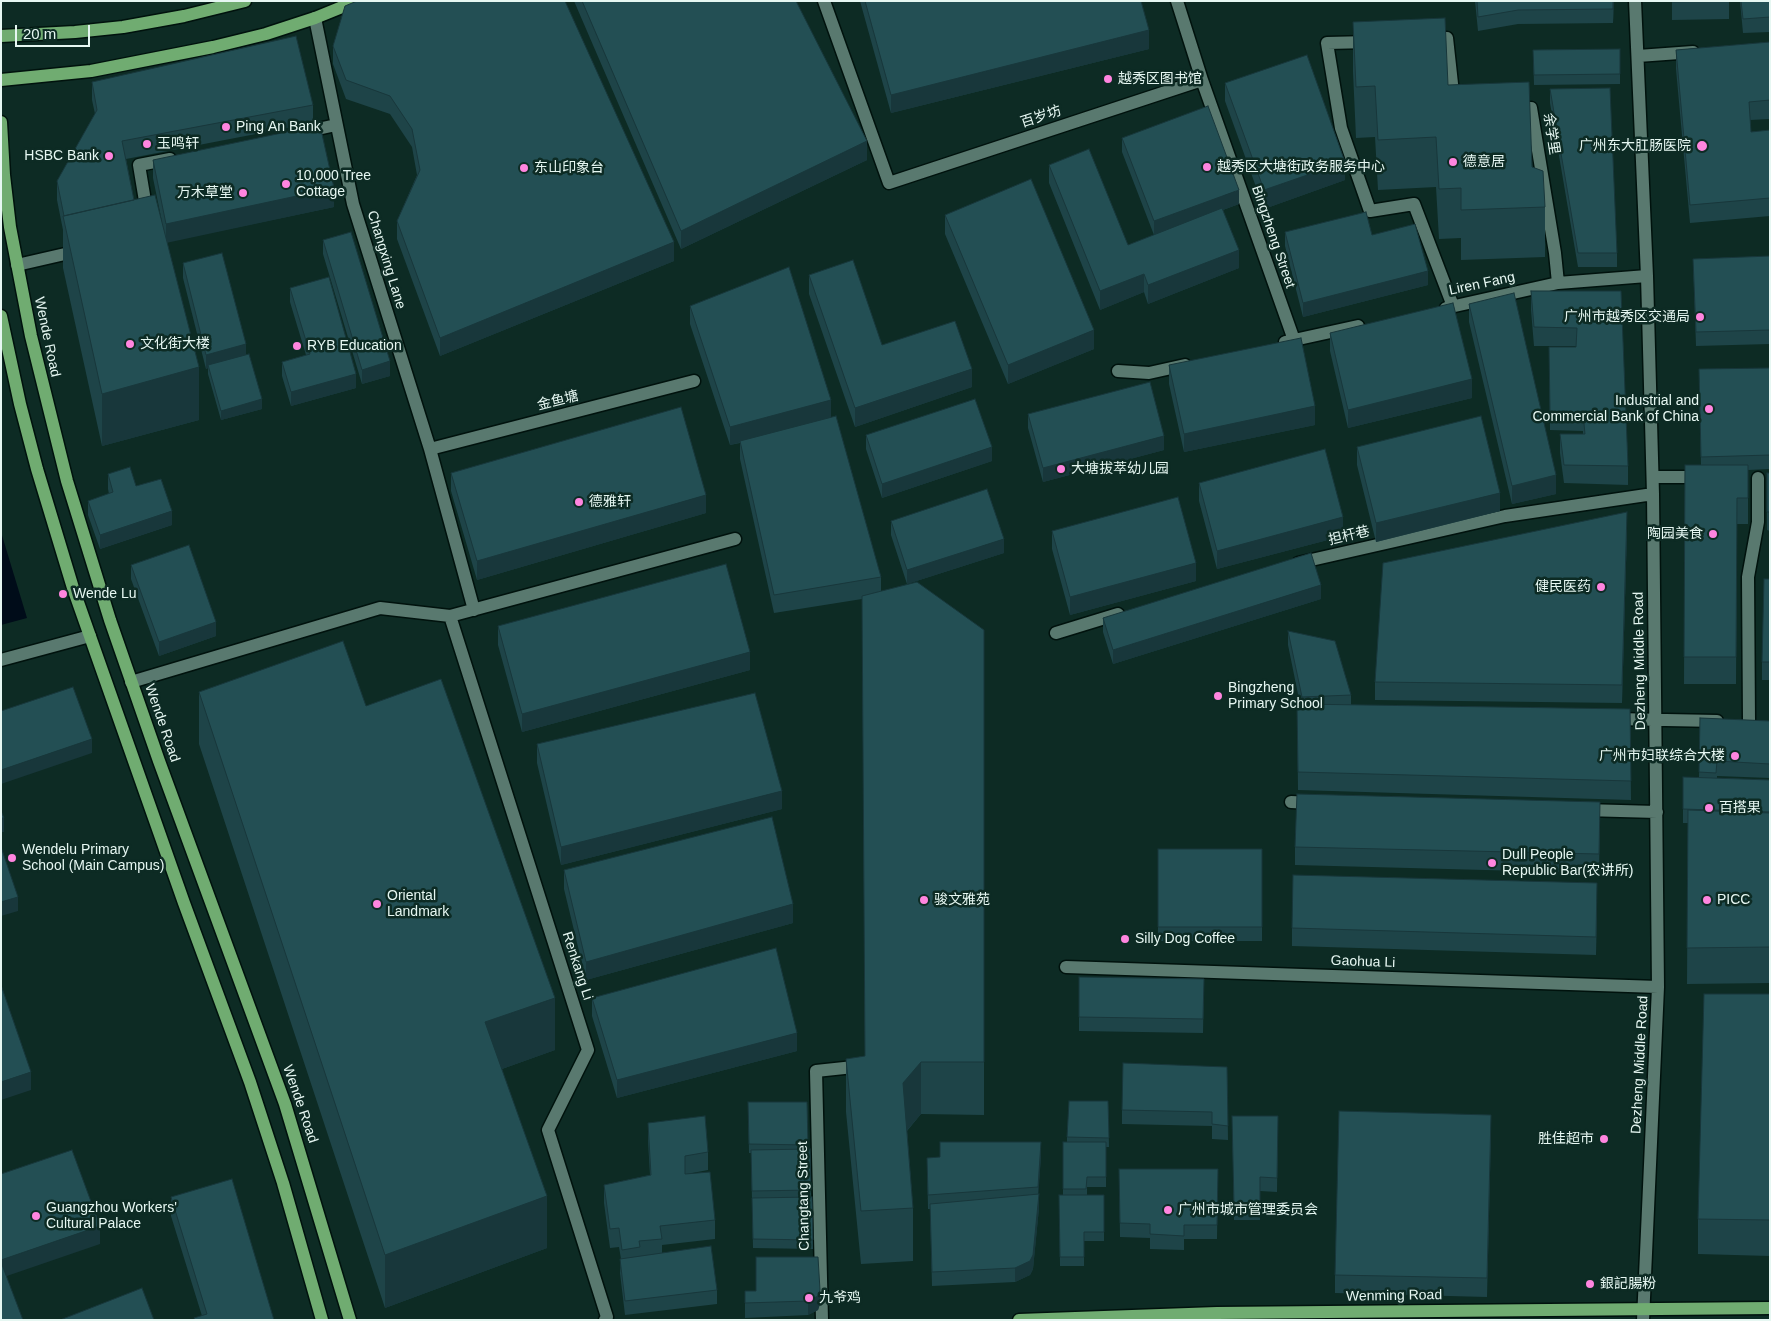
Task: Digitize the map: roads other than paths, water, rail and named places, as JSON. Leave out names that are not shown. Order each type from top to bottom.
[{"type":"main road","points":[[1,36],[123,27],[184,16],[231,3],[246,1]]},
{"type":"main road","points":[[1,80],[91,71],[213,48],[266,34],[315,18],[357,1]]},
{"type":"main road","name":"Wende Road","points":[[1,122],[10,227],[31,336],[67,481],[110,620],[182,824],[285,1104],[350,1320]]},
{"type":"main road","points":[[1,316],[20,404],[37,469],[74,588],[184,904],[250,1082],[283,1183],[322,1320]]},
{"type":"main road","name":"Wenming Road","points":[[1019,1320],[1217,1313],[1643,1315],[1770,1308]]},
{"type":"street","name":"百岁坊","points":[[824,1],[889,183],[1202,80]]},
{"type":"street","name":"Bingzheng Street","points":[[1177,1],[1202,80],[1294,340]]},
{"type":"street","name":"Dezheng Middle Road","points":[[1635,1],[1647,276],[1653,477],[1657,812],[1658,986],[1643,1315]]},
{"type":"street","name":"Changxing Lane","points":[[315,18],[353,204],[430,450],[474,610]]},
{"type":"street","points":[[1418,39],[1447,38],[1456,111],[1465,111]]},
{"type":"street","points":[[1381,41],[1327,43],[1341,128],[1370,211],[1414,204],[1452,306]]},
{"type":"street","points":[[1638,56],[1704,51]]},
{"type":"street","name":"余学里","points":[[1503,109],[1531,108],[1555,253],[1558,283]]},
{"type":"street","points":[[289,135],[336,125]]},
{"type":"street","points":[[150,226],[139,165],[186,156]]},
{"type":"street","points":[[17,265],[87,249]]},
{"type":"street","name":"Liren Fang","points":[[1434,310],[1558,283],[1647,276]]},
{"type":"street","points":[[1274,345],[1367,325]]},
{"type":"street","points":[[1118,371],[1149,373],[1197,362]]},
{"type":"street","name":"金鱼塘","points":[[430,450],[694,381]]},
{"type":"street","points":[[1653,477],[1720,477]]},
{"type":"street","points":[[1739,721],[1748,577],[1758,522],[1759,478]]},
{"type":"street","name":"担杆巷","points":[[1282,567],[1505,516],[1653,494]]},
{"type":"street","points":[[132,682],[380,608],[450,616],[735,539]]},
{"type":"street","points":[[1056,633],[1131,610]]},
{"type":"street","name":"Renkang Li","points":[[450,616],[588,1050],[548,1130],[607,1317],[606,1320]]},
{"type":"street","points":[[1,660],[90,636]]},
{"type":"street","points":[[1606,719],[1763,721]]},
{"type":"street","points":[[1291,802],[1321,803]]},
{"type":"street","points":[[1568,810],[1657,812]]},
{"type":"street","name":"Gaohua Li","points":[[1066,967],[1658,986]]},
{"type":"street","name":"Changtang Street","points":[[822,1320],[816,1071],[865,1066]]},
{"type":"water","points":[[1,532],[27,618],[1,625]]},
{"type":"place","name":"越秀区图书馆","points":[[1108,79]]},
{"type":"place","name":"Ping An Bank","points":[[226,127]]},
{"type":"place","name":"玉鸣轩","points":[[147,144]]},
{"type":"place","name":"广州东大肛肠医院","points":[[1702,146]]},
{"type":"place","name":"HSBC Bank","points":[[109,156]]},
{"type":"place","name":"德意居","points":[[1453,162]]},
{"type":"place","name":"越秀区大塘街政务服务中心","points":[[1207,167]]},
{"type":"place","name":"东山印象台","points":[[524,168]]},
{"type":"place","name":"10,000 Tree Cottage","points":[[286,184]]},
{"type":"place","name":"万木草堂","points":[[243,193]]},
{"type":"place","name":"广州市越秀区交通局","points":[[1700,317]]},
{"type":"place","name":"文化街大楼","points":[[130,344]]},
{"type":"place","name":"RYB Education","points":[[297,346]]},
{"type":"place","name":"Industrial and Commercial Bank of China","points":[[1709,409]]},
{"type":"place","name":"大塘拔萃幼儿园","points":[[1061,469]]},
{"type":"place","name":"德雅轩","points":[[579,502]]},
{"type":"place","name":"陶园美食","points":[[1713,534]]},
{"type":"place","name":"健民医药","points":[[1601,587]]},
{"type":"place","name":"Wende Lu","points":[[63,594]]},
{"type":"place","name":"Bingzheng Primary School","points":[[1218,696]]},
{"type":"place","name":"广州市妇联综合大楼","points":[[1735,756]]},
{"type":"place","name":"百搭果","points":[[1709,808]]},
{"type":"place","name":"Wendelu Primary School (Main Campus)","points":[[12,858]]},
{"type":"place","name":"Dull People Republic Bar(农讲所)","points":[[1492,863]]},
{"type":"place","name":"骏文雅苑","points":[[924,900]]},
{"type":"place","name":"PICC","points":[[1707,900]]},
{"type":"place","name":"Oriental Landmark","points":[[377,904]]},
{"type":"place","name":"Silly Dog Coffee","points":[[1125,939]]},
{"type":"place","name":"胜佳超市","points":[[1604,1139]]},
{"type":"place","name":"广州市城市管理委员会","points":[[1168,1210]]},
{"type":"place","name":"Guangzhou Workers' Cultural Palace","points":[[36,1216]]},
{"type":"place","name":"銀記腸粉","points":[[1590,1284]]},
{"type":"place","name":"九爷鸡","points":[[809,1298]]}]
